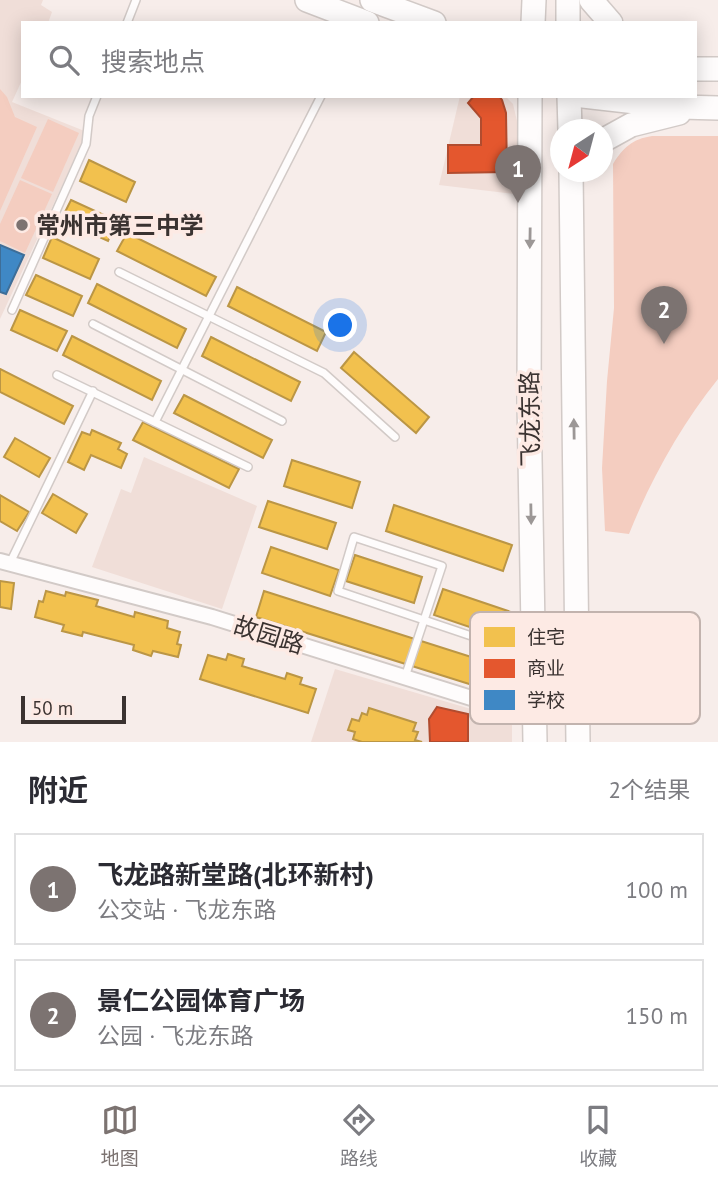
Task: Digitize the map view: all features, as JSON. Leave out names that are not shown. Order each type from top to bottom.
[{"type":"main road","points":[[307,0],[360,21]]},
{"type":"main road","points":[[372,0],[429,21]]},
{"type":"main road","points":[[533,21],[534,0]]},
{"type":"main road","points":[[568,0],[568,21]]},
{"type":"main road","points":[[591,0],[609,21]]},
{"type":"main road","name":"飞龙东路","points":[[530,98],[529,401],[533,612]]},
{"type":"main road","points":[[569,98],[570,119]]},
{"type":"main road","points":[[604,98],[708,108]]},
{"type":"main road","points":[[613,135],[631,125],[708,108]]},
{"type":"main road","name":"飞龙东路","points":[[571,182],[576,612]]},
{"type":"main road","points":[[571,227],[578,182]]},
{"type":"main road","name":"飞龙东路","points":[[535,724],[535,742]]},
{"type":"main road","name":"飞龙东路","points":[[578,724],[578,742]]},
{"type":"street","name":"故园路","points":[[5,562],[212,617],[470,698]]},
{"type":"lane","points":[[128,21],[136,0]]},
{"type":"lane","points":[[12,310],[86,144],[89,116],[96,98]]},
{"type":"lane","points":[[155,422],[320,98]]},
{"type":"lane","points":[[119,272],[324,373],[395,437]]},
{"type":"lane","points":[[93,324],[282,421]]},
{"type":"lane","points":[[57,375],[248,467]]},
{"type":"lane","points":[[5,562],[93,391]]},
{"type":"lane","points":[[405,677],[424,620],[442,566],[354,537],[338,591],[424,620],[470,636]]},
{"type":"shaded area","name":"常州市第三中学","points":[[0,0],[43,0],[41,5],[52,12],[49,21],[21,21],[21,82],[12,102],[87,132],[0,319]]},
{"type":"shaded area","points":[[0,89],[7,97],[15,117],[37,127],[0,211]]},
{"type":"shaded area","points":[[460,98],[507,98],[513,104],[520,134],[522,195],[439,185]]},
{"type":"shaded area","points":[[48,119],[79,133],[53,192],[21,178]]},
{"type":"shaded area","points":[[652,136],[718,136],[718,379],[668,453],[629,534],[605,531],[602,468],[614,308],[613,164],[620,153],[639,139]]},
{"type":"shaded area","points":[[20,180],[52,194],[25,253],[0,241],[0,224]]},
{"type":"shaded area","points":[[144,457],[257,506],[222,609],[92,567],[121,489],[131,493]]},
{"type":"shaded area","points":[[335,669],[470,709],[470,724],[512,724],[512,742],[311,742]]},
{"type":"building: 住宅","points":[[89,160],[135,182],[126,202],[80,181]]},
{"type":"building: 住宅","points":[[71,200],[117,221],[108,241],[61,220]]},
{"type":"building: 住宅","points":[[127,233],[216,277],[206,296],[117,251]]},
{"type":"building: 住宅","points":[[52,237],[99,259],[90,279],[43,258]]},
{"type":"building: 住宅","points":[[36,275],[82,296],[73,316],[26,295]]},
{"type":"building: 住宅","points":[[97,284],[186,329],[177,348],[88,303]]},
{"type":"building: 住宅","points":[[237,287],[326,332],[317,351],[228,306]]},
{"type":"building: 住宅","points":[[20,310],[67,331],[57,351],[11,330]]},
{"type":"building: 住宅","points":[[72,336],[161,381],[152,400],[63,355]]},
{"type":"building: 住宅","points":[[211,337],[300,382],[291,401],[202,356]]},
{"type":"building: 住宅","points":[[354,352],[429,417],[416,433],[341,368]]},
{"type":"building: 住宅","points":[[0,369],[73,406],[64,424],[0,392]]},
{"type":"building: 住宅","points":[[184,395],[272,440],[263,458],[174,413]]},
{"type":"building: 住宅","points":[[143,422],[239,469],[229,488],[133,440]]},
{"type":"building: 住宅","points":[[92,430],[121,443],[118,449],[127,454],[121,468],[91,455],[84,470],[68,462],[82,432],[90,435]]},
{"type":"building: 住宅","points":[[15,438],[50,458],[39,477],[4,457]]},
{"type":"building: 住宅","points":[[292,460],[360,482],[352,508],[284,486]]},
{"type":"building: 住宅","points":[[53,494],[87,514],[76,533],[42,513]]},
{"type":"building: 住宅","points":[[0,495],[29,512],[17,531],[0,521]]},
{"type":"building: 住宅","points":[[268,501],[336,523],[327,549],[259,527]]},
{"type":"building: 住宅","points":[[394,505],[512,545],[503,571],[386,531]]},
{"type":"building: 住宅","points":[[271,547],[339,570],[330,596],[262,573]]},
{"type":"building: 住宅","points":[[355,555],[422,577],[414,603],[346,581]]},
{"type":"building: 住宅","points":[[0,581],[14,583],[11,609],[0,607]]},
{"type":"building: 住宅","points":[[443,589],[511,612],[470,612],[470,627],[434,615]]},
{"type":"building: 住宅","points":[[46,591],[65,596],[66,592],[98,600],[96,606],[134,617],[135,612],[168,621],[167,628],[180,632],[178,657],[153,651],[151,656],[133,650],[134,645],[83,632],[82,636],[62,631],[64,625],[35,617],[39,601],[43,602]]},
{"type":"building: 住宅","points":[[264,591],[470,657],[470,684],[256,617]]},
{"type":"building: 住宅","points":[[228,654],[244,659],[242,666],[285,679],[287,673],[302,678],[300,684],[316,689],[308,713],[200,679],[208,655],[226,660]]},
{"type":"building: 住宅","points":[[369,708],[416,723],[413,731],[418,732],[415,740],[422,742],[362,742],[353,739],[355,732],[348,730],[352,719],[359,721],[362,713],[367,715]]},
{"type":"building: 商业","points":[[472,98],[502,100],[506,113],[507,172],[448,173],[448,145],[481,145],[481,118],[468,103]]},
{"type":"building: 商业","points":[[437,707],[468,714],[468,742],[430,742],[429,719]]},
{"type":"building: 学校","points":[[0,245],[24,255],[6,294],[0,292]]},
{"type":"place","name":"飞龙路新堂路(北环新村)","points":[[518,203]]},
{"type":"place","name":"常州市第三中学","points":[[22,225]]},
{"type":"place","name":"景仁公园体育广场","points":[[664,344]]}]
